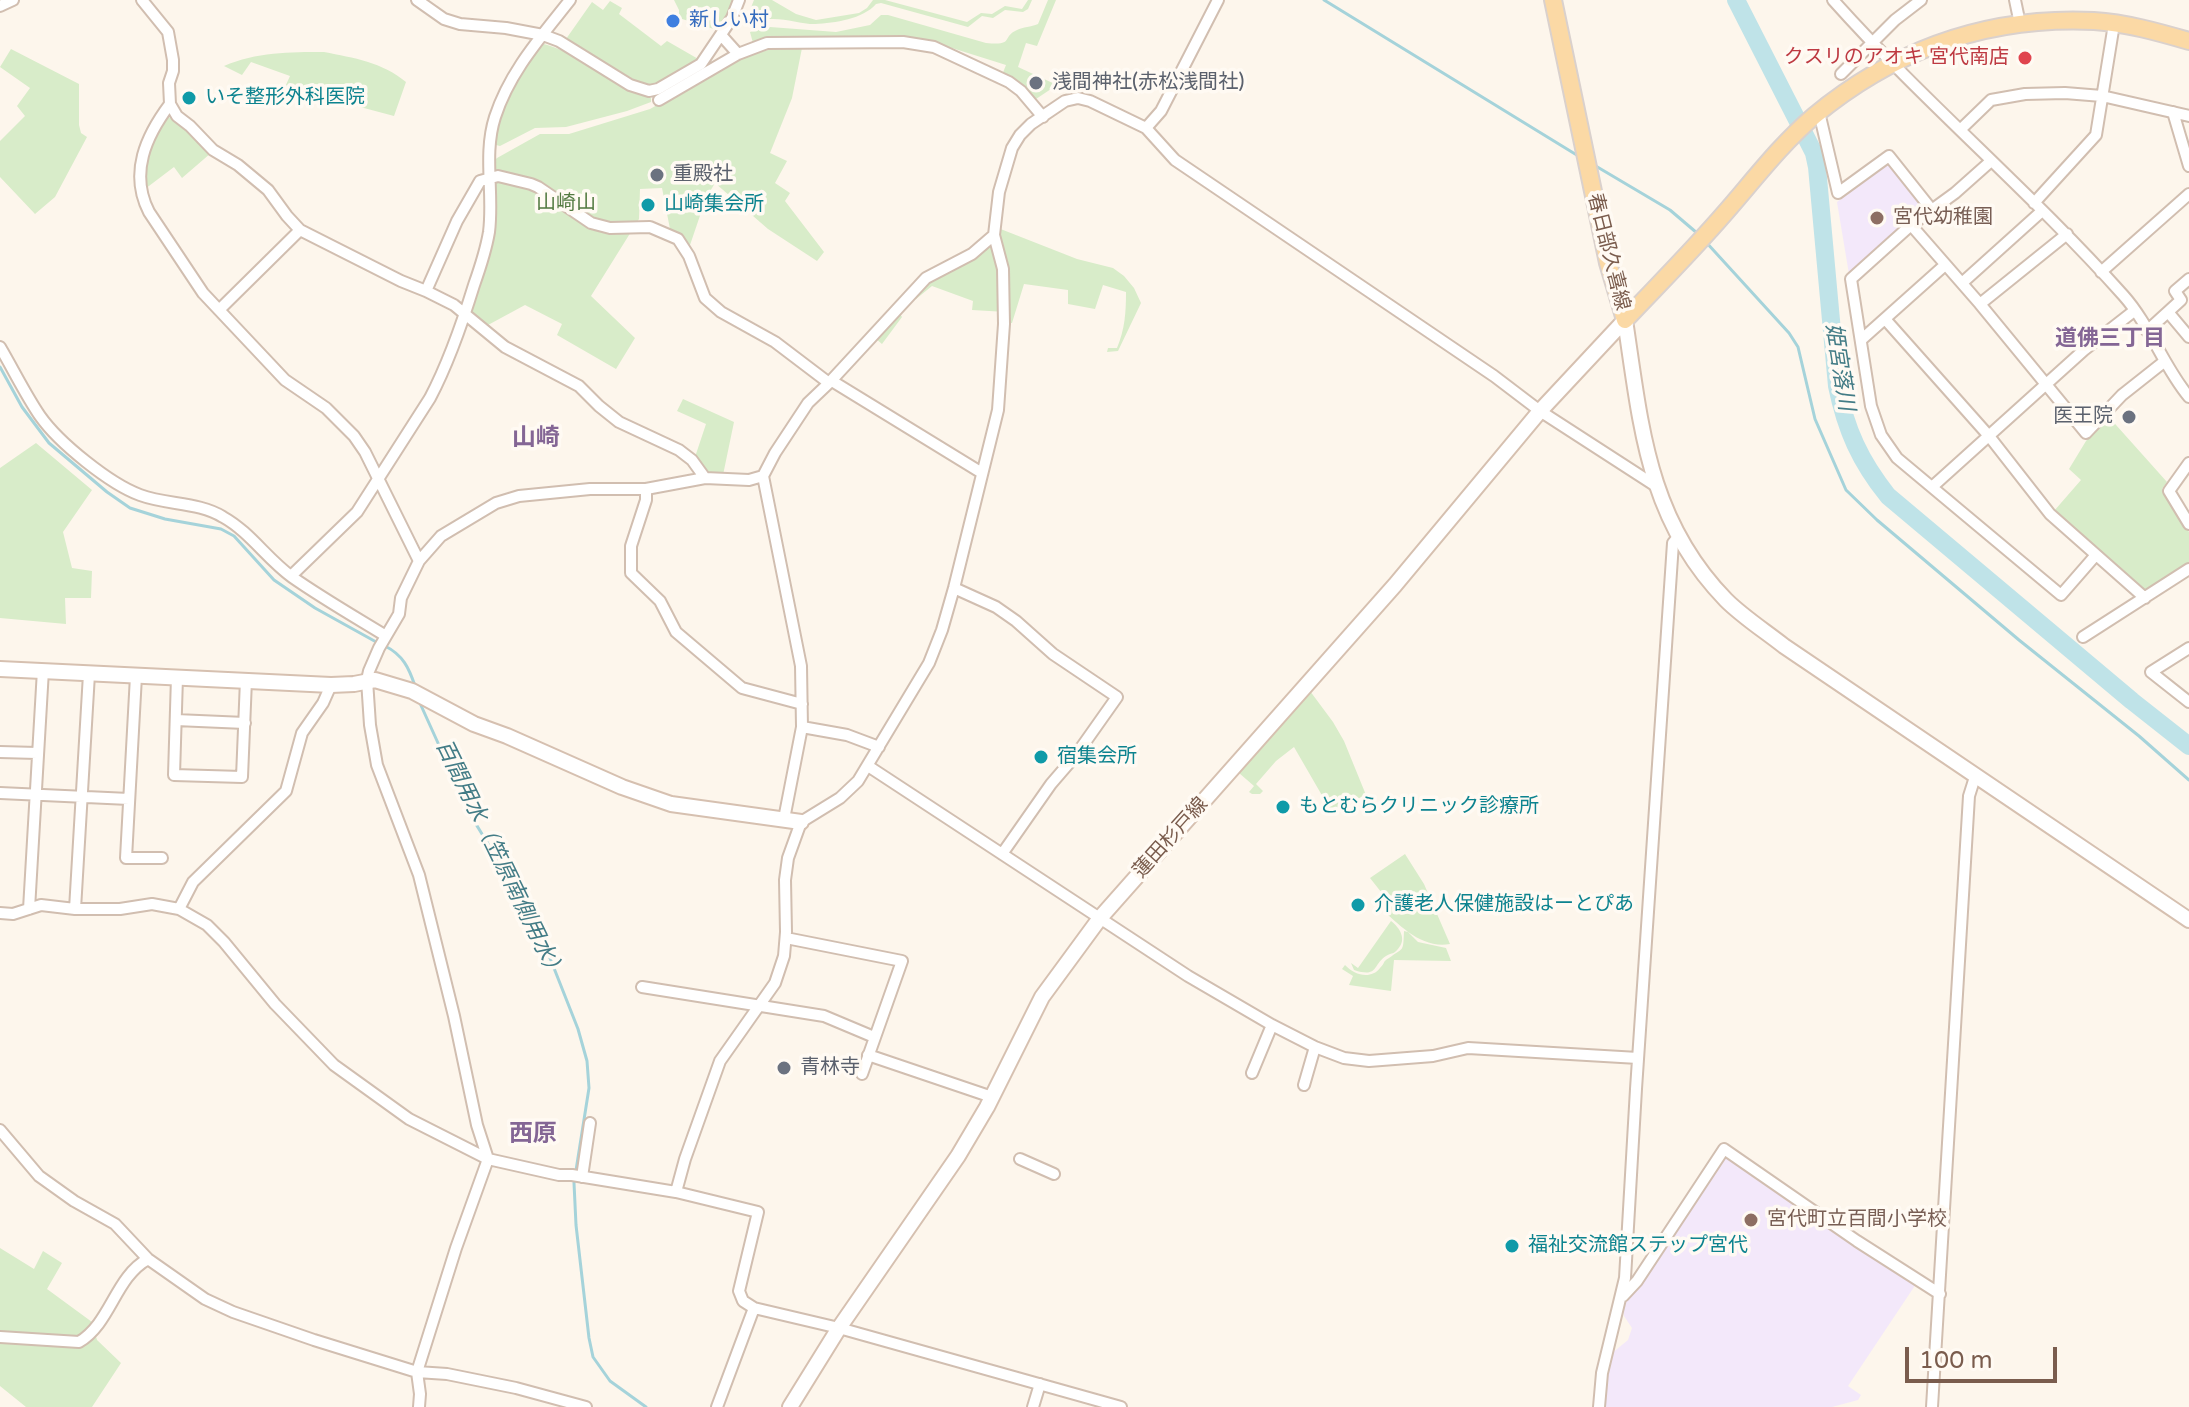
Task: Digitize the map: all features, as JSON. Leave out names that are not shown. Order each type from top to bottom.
[{"type":"main road","name":"春日部久喜線","points":[[1553,0],[1608,263],[1625,320],[1700,243],[1784,145],[1817,114]]},
{"type":"main road","points":[[1817,114],[1892,63],[1917,51],[1980,31],[2020,24],[2068,21],[2114,24],[2189,41]]},
{"type":"street","points":[[0,6],[13,0]]},
{"type":"street","points":[[142,0],[170,38],[173,60],[169,83],[170,104],[177,116],[213,150],[238,165],[268,190],[300,230],[465,313],[505,347],[579,386],[619,422],[679,450],[692,460],[705,478]]},
{"type":"street","points":[[417,0],[444,19],[460,24],[506,28],[559,41],[630,85],[649,91],[701,64],[732,18],[739,0]]},
{"type":"street","points":[[291,576],[348,522],[379,480],[440,379],[465,313],[489,231],[489,152],[495,118],[512,76],[570,0]]},
{"type":"street","points":[[1146,128],[1161,111],[1218,0]]},
{"type":"street","points":[[1834,0],[1892,63],[2067,234],[2125,297],[2187,392]]},
{"type":"street","points":[[1841,74],[1895,20],[1921,0]]},
{"type":"street","points":[[2015,0],[2020,24]]},
{"type":"street","points":[[1962,283],[2038,207],[2096,135],[2114,24]]},
{"type":"street","points":[[721,35],[738,54]]},
{"type":"street","points":[[659,100],[738,54],[774,42],[915,43],[934,47],[1009,82],[1043,117]]},
{"type":"street","points":[[1960,130],[1991,100],[2025,94],[2102,96],[2189,116]]},
{"type":"street","points":[[676,1192],[720,1061],[775,983],[786,938],[785,880],[788,858],[801,822],[840,798],[858,781],[929,663],[942,630],[998,410],[1004,324],[1003,269],[994,235],[1000,187],[1012,148],[1020,135],[1065,101],[1078,98],[1090,101],[1146,128],[1175,160],[1481,367],[1540,411],[1656,486]]},
{"type":"street","points":[[170,104],[154,126],[142,152],[142,198],[203,293],[285,380],[326,408],[354,436],[419,561]]},
{"type":"street","points":[[2173,112],[2189,166]]},
{"type":"street","points":[[1817,114],[1838,193],[1889,156],[1932,210]]},
{"type":"street","points":[[1991,161],[1955,193],[1911,225],[1851,279],[1871,406],[1881,435],[1897,458],[2061,595],[2095,556]]},
{"type":"street","points":[[426,291],[457,221],[480,181],[498,176],[538,187],[581,217],[601,226],[650,227],[678,239],[689,256],[705,298],[721,312],[775,342],[830,382],[982,473]]},
{"type":"street","points":[[2101,272],[2189,194]]},
{"type":"street","points":[[1911,225],[2086,433],[2122,395],[2165,361]]},
{"type":"street","points":[[219,310],[300,230]]},
{"type":"street","points":[[1980,304],[2067,234]]},
{"type":"street","points":[[784,819],[802,727],[799,653],[763,476],[808,403],[926,278],[972,254],[994,235]]},
{"type":"street","points":[[1861,340],[1945,265]]},
{"type":"street","points":[[2147,331],[2181,300],[2175,291],[2189,279]]},
{"type":"street","points":[[1932,487],[2084,350],[2134,311]]},
{"type":"street","points":[[2168,312],[2189,337]]},
{"type":"street","points":[[1885,319],[1989,436],[2050,514],[2145,598]]},
{"type":"street","points":[[1625,320],[1636,405],[1656,486],[1678,537],[1697,567],[1727,602],[1784,646],[2189,920]]},
{"type":"street","name":"蓮田杉戸線","points":[[790,1407],[839,1328],[958,1156],[992,1097],[1042,997],[1100,918],[1395,585],[1540,411],[1625,320]]},
{"type":"street","points":[[0,347],[41,418],[84,459],[121,486],[141,496],[198,507],[221,515],[243,530],[291,576],[386,636]]},
{"type":"street","points":[[2189,463],[2169,491],[2189,524]]},
{"type":"street","points":[[419,1407],[417,1372],[488,1159],[477,1125],[419,875],[377,765],[370,725],[369,671],[399,614],[401,598],[419,561],[441,536],[496,503],[519,496],[590,489],[646,489],[705,478],[749,480],[763,476]]},
{"type":"street","points":[[646,489],[646,500],[631,546],[631,573],[660,601],[676,632],[742,688],[802,704]]},
{"type":"street","points":[[1599,1407],[1602,1373],[1625,1278],[1673,543],[1678,537]]},
{"type":"street","points":[[2083,637],[2189,569]]},
{"type":"street","points":[[954,588],[996,607],[1053,654],[1117,697],[1002,854]]},
{"type":"street","points":[[2189,648],[2151,672],[2189,702]]},
{"type":"street","points":[[0,669],[331,685],[375,680],[422,695],[474,724],[622,787],[671,804],[801,822]]},
{"type":"street","points":[[29,909],[43,670]]},
{"type":"street","points":[[75,909],[89,674]]},
{"type":"street","points":[[136,676],[126,858],[162,858]]},
{"type":"street","points":[[177,677],[174,775],[242,777],[246,680]]},
{"type":"street","points":[[179,909],[193,882],[286,791],[302,733],[323,703],[331,685]]},
{"type":"street","points":[[176,720],[245,723]]},
{"type":"street","points":[[802,727],[837,732],[879,747]]},
{"type":"street","points":[[0,752],[37,753]]},
{"type":"street","points":[[868,766],[1188,976],[1272,1025],[1344,1058],[1369,1061],[1433,1056],[1468,1048],[1638,1058]]},
{"type":"street","points":[[1932,1407],[1969,796],[1975,777]]},
{"type":"street","points":[[0,793],[129,799]]},
{"type":"street","points":[[0,913],[13,914],[41,905],[120,909],[152,904],[179,909],[207,925],[224,942],[275,1004],[334,1065],[409,1119],[488,1159],[559,1175],[676,1192],[758,1212],[739,1291],[743,1301],[754,1308],[839,1328],[1121,1407]]},
{"type":"street","points":[[786,938],[902,961],[862,1074]]},
{"type":"street","points":[[642,987],[824,1016],[874,1037]]},
{"type":"street","points":[[1252,1073],[1272,1025]]},
{"type":"street","points":[[1304,1085],[1315,1047]]},
{"type":"street","points":[[868,1055],[992,1097]]},
{"type":"street","points":[[582,1177],[590,1123]]},
{"type":"street","points":[[0,1130],[39,1176],[74,1201],[115,1224],[148,1259],[205,1299],[314,1340],[417,1372],[447,1374],[516,1388],[586,1407]]},
{"type":"street","points":[[1622,1298],[1637,1281],[1724,1149],[1940,1294]]},
{"type":"street","points":[[1020,1159],[1054,1174]]},
{"type":"street","points":[[0,1337],[79,1342],[88,1337],[132,1271],[148,1259]]},
{"type":"street","points":[[717,1407],[754,1308]]},
{"type":"street","points":[[1033,1407],[1040,1384]]},
{"type":"shaded area","name":"宮代幼稚園","points":[[1886,165],[1922,207],[1922,212],[1849,274],[1837,202]]},
{"type":"shaded area","name":"宮代町立百間小学校","points":[[1724,1155],[1916,1284],[1848,1386],[1861,1395],[1858,1400],[1832,1407],[1604,1407],[1611,1354],[1628,1340],[1632,1328],[1624,1316],[1623,1304]]},
{"type":"green space","points":[[674,0],[735,0],[720,31],[679,18]]},
{"type":"green space","points":[[754,0],[772,0],[796,14],[816,20],[859,13],[873,0],[885,0],[967,22],[981,13],[992,14],[1005,6],[1022,9],[1028,0],[1032,0],[1023,12],[1005,10],[993,18],[982,16],[968,27],[881,3],[856,17],[831,23],[809,24],[770,19],[744,25]]},
{"type":"green space","points":[[1048,0],[1056,0],[1037,46],[1026,43],[1018,67],[1057,85],[1033,101],[1002,75],[1006,65],[936,43],[753,43],[750,32],[770,27],[836,32],[870,25],[881,15],[888,15],[986,43],[1001,43],[1017,30],[1038,24]]},
{"type":"green space","points":[[610,1],[622,8],[619,14],[661,46],[667,41],[700,60],[655,86],[643,85],[566,39],[592,2],[603,10]]},
{"type":"green space","points":[[544,44],[566,52],[628,89],[651,98],[651,102],[566,127],[535,128],[500,146],[496,145],[501,117],[512,91]]},
{"type":"green space","name":"山崎山","points":[[775,48],[802,48],[792,98],[770,153],[787,161],[775,183],[790,193],[785,201],[824,252],[817,261],[768,229],[715,183],[706,198],[690,245],[686,245],[670,229],[662,188],[640,189],[639,219],[591,296],[635,338],[616,369],[557,335],[562,324],[525,305],[488,325],[473,314],[471,310],[493,235],[492,163],[497,158],[540,134],[569,134],[650,109],[740,58]]},
{"type":"green space","points":[[11,49],[79,84],[79,125],[81,133],[87,137],[55,197],[35,214],[0,177],[0,141],[25,116],[17,106],[30,88],[0,67]]},
{"type":"green space","points":[[324,52],[377,65],[406,82],[394,116],[285,87],[290,76],[251,62],[242,75],[224,66],[261,55]]},
{"type":"green space","points":[[167,116],[191,130],[211,153],[182,178],[174,167],[145,189],[149,150]]},
{"type":"green space","points":[[998,228],[1077,259],[1113,268],[1124,276],[1141,303],[1118,351],[1107,352],[1108,348],[1117,348],[1120,341],[1126,292],[1103,285],[1095,309],[1068,304],[1068,290],[1024,284],[1012,323],[1006,323],[1006,312],[972,310],[973,301],[932,286],[914,298],[900,314],[902,317],[882,344],[875,338],[929,279],[974,257]]},
{"type":"green space","points":[[683,399],[734,422],[723,475],[708,474],[695,457],[706,424],[677,411]]},
{"type":"green space","points":[[2108,416],[2167,482],[2162,489],[2189,532],[2189,562],[2148,590],[2143,590],[2054,511],[2081,480],[2069,469],[2086,441]]},
{"type":"green space","points":[[36,443],[92,490],[63,532],[72,568],[92,571],[91,598],[65,598],[66,624],[0,618],[0,468]]},
{"type":"green space","points":[[1310,691],[1344,741],[1366,795],[1331,811],[1294,747],[1276,761],[1256,784],[1263,791],[1260,794],[1249,792],[1254,786],[1239,773]]},
{"type":"green space","points":[[1405,854],[1424,884],[1450,944],[1439,945],[1420,939],[1380,908],[1385,897],[1370,878]]},
{"type":"green space","points":[[1391,921],[1401,934],[1398,949],[1371,971],[1354,970],[1351,963],[1358,968]]},
{"type":"green space","points":[[1404,931],[1418,942],[1446,948],[1451,961],[1394,960],[1391,991],[1349,985],[1353,976],[1342,969],[1345,965],[1362,975],[1376,972],[1385,960],[1402,949]]},
{"type":"green space","points":[[0,1248],[34,1269],[43,1251],[62,1263],[47,1289],[92,1322],[97,1340],[121,1363],[92,1407],[26,1407],[0,1386]]},
{"type":"waterway","points":[[1324,0],[1580,157]]},
{"type":"waterway","name":"姫宮落川","points":[[1736,0],[1814,153],[1837,386],[1850,431],[1869,470],[1888,496],[2189,746]]},
{"type":"waterway","points":[[1594,165],[1670,210],[1697,233]]},
{"type":"waterway","points":[[1705,241],[1789,333],[1798,347],[1815,419],[1846,490],[1877,520],[2189,780]]},
{"type":"waterway","name":"百間用水（笠原南側用水）","points":[[0,367],[22,407],[49,443],[107,492],[130,508],[165,519],[221,529],[234,536],[274,580],[315,608],[378,643]]},
{"type":"waterway","name":"百間用水（笠原南側用水）","points":[[385,646],[404,663],[415,686]]},
{"type":"waterway","name":"百間用水（笠原南側用水）","points":[[419,701],[471,816],[515,888],[550,958],[578,1029],[587,1061],[589,1088],[574,1183],[589,1338],[593,1357],[610,1381],[646,1407]]},
{"type":"place","name":"新しい村","points":[[673,21]]},
{"type":"place","name":"クスリのアオキ 宮代南店","points":[[2025,58]]},
{"type":"place","name":"浅間神社(赤松浅間社)","points":[[1036,83]]},
{"type":"place","name":"いそ整形外科医院","points":[[189,98]]},
{"type":"place","name":"重殿社","points":[[657,175]]},
{"type":"place","name":"山崎集会所","points":[[648,205]]},
{"type":"place","name":"宮代幼稚園","points":[[1877,218]]},
{"type":"place","name":"医王院","points":[[2129,417]]},
{"type":"place","name":"宿集会所","points":[[1041,757]]},
{"type":"place","name":"もとむらクリニック診療所","points":[[1283,807]]},
{"type":"place","name":"介護老人保健施設はーとぴあ","points":[[1358,905]]},
{"type":"place","name":"青林寺","points":[[784,1068]]},
{"type":"place","name":"宮代町立百間小学校","points":[[1751,1220]]},
{"type":"place","name":"福祉交流館ステップ宮代","points":[[1512,1246]]},
{"type":"district","name":"道佛三丁目","points":[[2110,339]]},
{"type":"district","name":"山崎","points":[[536,439]]},
{"type":"district","name":"西原","points":[[533,1135]]}]
